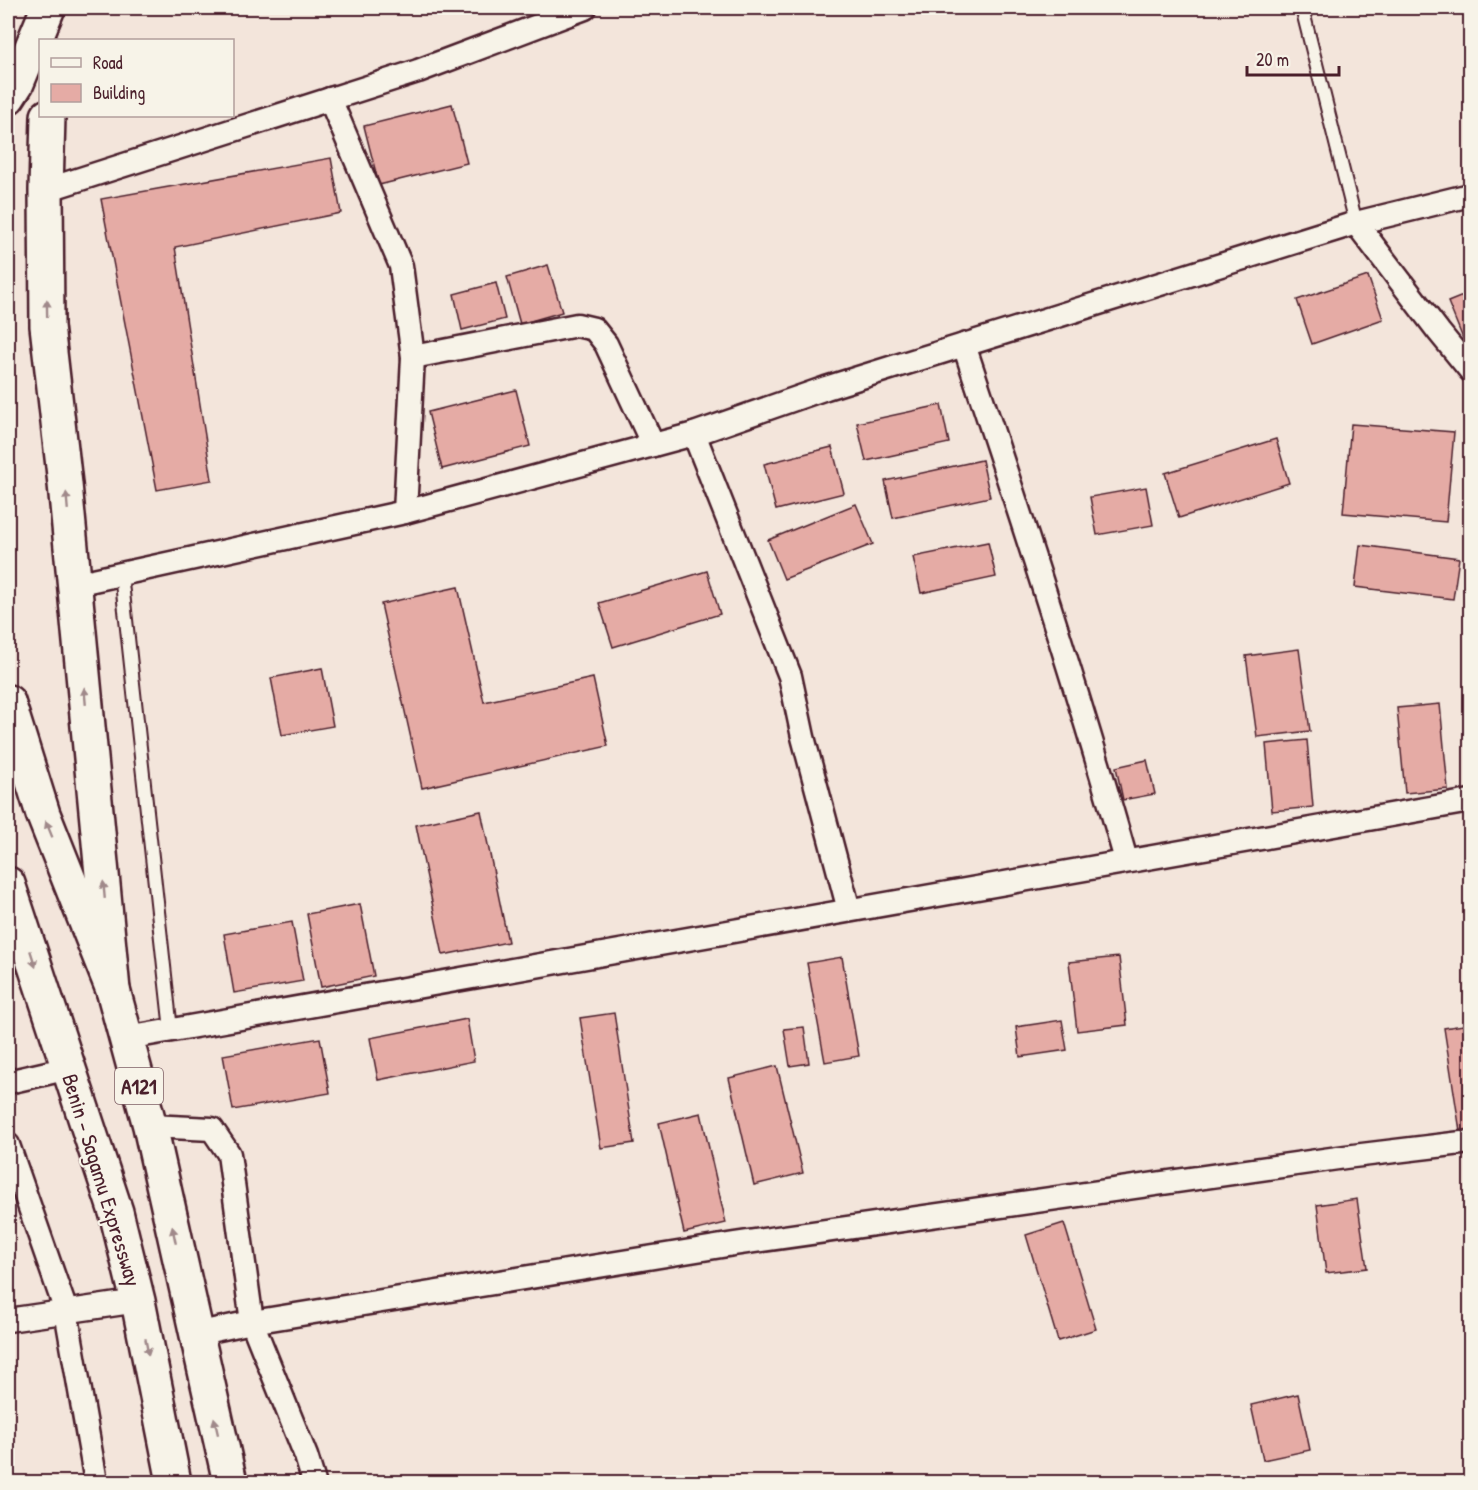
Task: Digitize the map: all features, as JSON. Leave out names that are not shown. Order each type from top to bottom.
[{"type":"highway","points":[[49,8],[50,39]]},
{"type":"highway","points":[[8,97],[17,83],[49,8]]},
{"type":"highway","points":[[48,117],[47,326],[75,584],[113,990]]},
{"type":"highway","name":"A121","points":[[8,702],[43,814],[113,990],[127,1038],[150,1126],[230,1482]]},
{"type":"highway","name":"Benin - Sagamu Expressway","points":[[8,884],[116,1212],[138,1301],[174,1482]]},
{"type":"street","points":[[46,190],[418,71],[585,8]]},
{"type":"street","points":[[330,99],[401,266],[413,357],[405,512]]},
{"type":"street","points":[[75,584],[405,512],[694,434],[826,388],[1356,223],[1470,195]]},
{"type":"street","points":[[1356,223],[1470,370]]},
{"type":"street","points":[[413,357],[577,325],[594,329],[606,345],[653,445]]},
{"type":"street","points":[[964,345],[1024,526],[1102,774],[1126,860]]},
{"type":"street","points":[[694,434],[789,676],[849,910]]},
{"type":"street","points":[[127,1038],[1470,801]]},
{"type":"street","points":[[8,1082],[69,1068]]},
{"type":"street","points":[[150,1126],[212,1129],[229,1154],[252,1322],[314,1482]]},
{"type":"street","points":[[195,1334],[252,1322],[734,1244],[1345,1157],[1470,1142]]},
{"type":"street","points":[[8,1145],[66,1311],[96,1482]]},
{"type":"street","points":[[8,1320],[138,1301]]},
{"type":"lane","points":[[1302,8],[1356,223]]},
{"type":"lane","points":[[121,574],[171,1030]]},
{"type":"building","points":[[452,104],[467,163],[379,185],[364,126]]},
{"type":"building","points":[[331,158],[341,213],[175,247],[212,480],[157,490],[101,199]]},
{"type":"building","points":[[548,265],[562,312],[520,324],[507,277]]},
{"type":"building","points":[[1368,276],[1383,319],[1312,344],[1297,300]]},
{"type":"building","points":[[496,283],[505,319],[462,330],[454,294]]},
{"type":"building","points":[[1470,293],[1470,353],[1469,353],[1448,302]]},
{"type":"building","points":[[516,390],[530,446],[442,469],[428,412]]},
{"type":"building","points":[[941,405],[949,443],[866,461],[857,423]]},
{"type":"building","points":[[1351,424],[1454,432],[1446,522],[1343,513]]},
{"type":"building","points":[[1276,439],[1289,483],[1179,518],[1165,473]]},
{"type":"building","points":[[832,447],[844,493],[776,510],[764,464]]},
{"type":"building","points":[[982,460],[990,497],[893,518],[885,481]]},
{"type":"building","points":[[1146,487],[1153,525],[1097,535],[1090,497]]},
{"type":"building","points":[[856,504],[873,544],[784,579],[768,540]]},
{"type":"building","points":[[988,542],[996,577],[921,593],[913,557]]},
{"type":"building","points":[[1360,545],[1459,558],[1453,599],[1355,587]]},
{"type":"building","points":[[707,571],[720,614],[613,647],[599,603]]},
{"type":"building","points":[[458,587],[484,702],[593,678],[608,746],[422,788],[381,604]]},
{"type":"building","points":[[1299,649],[1310,731],[1257,737],[1246,656]]},
{"type":"building","points":[[322,668],[333,726],[282,735],[271,678]]},
{"type":"building","points":[[1440,704],[1448,789],[1405,793],[1397,708]]},
{"type":"building","points":[[1307,740],[1313,807],[1272,811],[1266,744]]},
{"type":"building","points":[[1147,760],[1155,794],[1123,800],[1116,767]]},
{"type":"building","points":[[481,811],[508,942],[443,955],[416,825]]},
{"type":"building","points":[[360,904],[374,976],[321,987],[307,914]]},
{"type":"building","points":[[292,922],[303,981],[234,993],[224,934]]},
{"type":"building","points":[[842,957],[859,1056],[825,1062],[807,963]]},
{"type":"building","points":[[1119,957],[1127,1025],[1077,1031],[1069,962]]},
{"type":"building","points":[[614,1013],[634,1143],[601,1148],[580,1018]]},
{"type":"building","points":[[467,1019],[474,1061],[378,1080],[370,1038]]},
{"type":"building","points":[[1062,1020],[1067,1050],[1020,1057],[1016,1027]]},
{"type":"building","points":[[1470,1024],[1470,1130],[1460,1131],[1444,1028]]},
{"type":"building","points":[[804,1027],[809,1063],[790,1066],[784,1029]]},
{"type":"building","points":[[320,1038],[330,1093],[233,1110],[223,1055]]},
{"type":"building","points":[[777,1066],[803,1173],[754,1185],[729,1078]]},
{"type":"building","points":[[701,1113],[726,1223],[684,1233],[659,1123]]},
{"type":"building","points":[[1357,1199],[1367,1268],[1326,1273],[1317,1205]]},
{"type":"building","points":[[1064,1223],[1096,1329],[1058,1341],[1026,1235]]},
{"type":"building","points":[[1298,1394],[1310,1450],[1263,1460],[1251,1405]]}]
